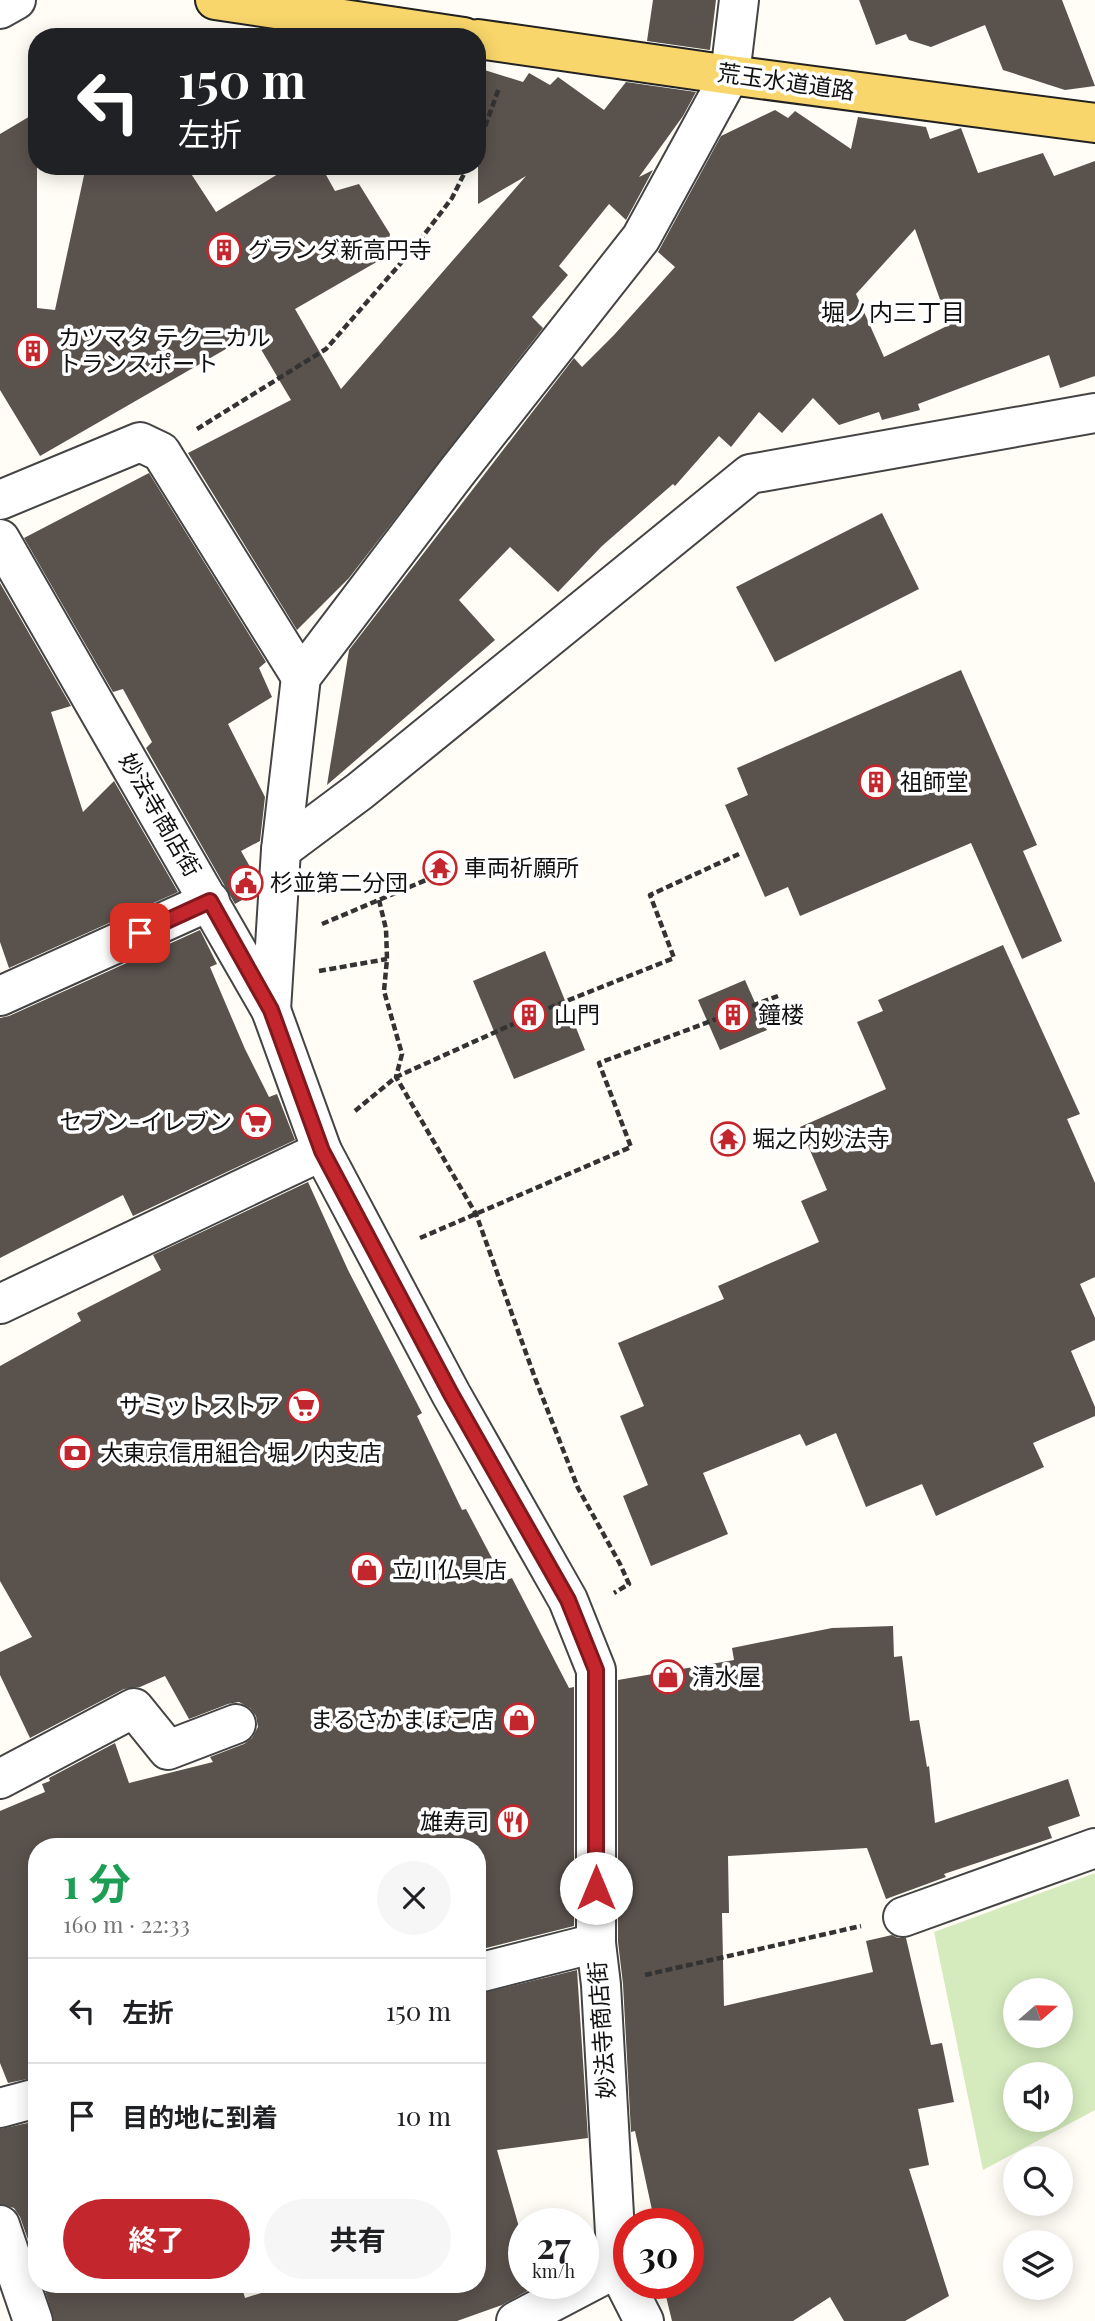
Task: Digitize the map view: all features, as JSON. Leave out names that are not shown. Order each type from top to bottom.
[{"type":"main road","points":[[215,0],[403,28]]},
{"type":"main road","name":"荒玉水道道路","points":[[496,42],[1095,122]]},
{"type":"street","points":[[0,9],[16,0]]},
{"type":"street","points":[[271,1010],[281,850],[301,677],[641,237],[730,75],[739,0]]},
{"type":"street","points":[[281,850],[360,791],[750,474],[1095,413]]},
{"type":"street","points":[[0,500],[140,442],[161,452],[301,677]]},
{"type":"street","name":"妙法寺商店街","points":[[0,539],[271,1010],[322,1151],[451,1394],[568,1600],[596,1670],[596,1943],[601,1984],[614,2208]]},
{"type":"street","points":[[0,996],[210,901]]},
{"type":"street","points":[[0,1304],[322,1151]]},
{"type":"street","points":[[0,1779],[135,1708],[168,1750],[236,1724]]},
{"type":"street","points":[[903,1917],[1095,1848]]},
{"type":"street","points":[[486,1971],[596,1943]]},
{"type":"street","points":[[0,2108],[28,2100]]},
{"type":"street","points":[[0,2225],[33,2321]]},
{"type":"street","points":[[516,2321],[613,2270]]},
{"type":"street","name":"妙法寺商店街","points":[[633,2299],[644,2321]]},
{"type":"path","points":[[486,100],[496,42]]},
{"type":"path","points":[[161,452],[326,349],[414,248],[452,198],[464,175]]},
{"type":"path","points":[[348,1116],[396,1077],[544,1010],[674,958],[650,895],[739,854]]},
{"type":"path","points":[[322,924],[426,880]]},
{"type":"path","points":[[379,900],[386,929],[384,991],[402,1054],[396,1077],[476,1214],[578,1488],[621,1564],[629,1584],[610,1595]]},
{"type":"path","points":[[318,971],[387,959]]},
{"type":"path","points":[[413,1241],[631,1147],[599,1063],[778,996]]},
{"type":"path","points":[[601,1984],[903,1917]]},
{"type":"green space","points":[[1095,1873],[1095,2110],[1073,2122],[1073,2062],[1003,2062],[1003,2132],[1054,2132],[1028,2146],[1003,2146],[1003,2159],[983,2170],[934,1932]]},
{"type":"building","points":[[653,0],[716,0],[710,50],[647,41]]},
{"type":"building","points":[[859,0],[1062,0],[1095,86],[1065,90],[1003,70],[985,25],[931,47],[909,40],[906,34],[876,45]]},
{"type":"building","points":[[486,70],[523,82],[529,73],[550,85],[558,77],[604,110],[626,82],[696,92],[683,116],[639,177],[653,170],[626,220],[609,204],[559,266],[568,275],[532,317],[543,328],[349,578],[297,630],[188,453],[291,400],[252,334],[40,456],[0,390],[0,134],[28,117],[28,175],[37,175],[37,308],[55,310],[84,175],[192,175],[216,212],[276,175],[326,175],[335,191],[359,184],[390,234],[387,256],[295,309],[341,389],[526,176],[478,204],[478,175],[486,175]]},
{"type":"building","points":[[775,110],[788,118],[795,111],[851,149],[858,117],[926,127],[930,139],[961,128],[978,173],[1043,153],[1054,176],[1095,161],[1095,376],[1060,388],[1049,355],[918,404],[920,410],[882,420],[879,412],[839,425],[813,398],[782,433],[759,412],[731,447],[719,436],[675,486],[673,484],[602,546],[558,592],[510,547],[459,600],[495,640],[327,785],[349,650],[574,358],[582,367],[675,267],[658,252],[721,136]],"holes":[[[915,229],[949,325],[884,357],[856,294]]]},
{"type":"building","points":[[149,473],[266,662],[259,668],[272,697],[228,724],[265,797],[260,841],[241,851],[257,879],[256,892],[235,904],[146,748],[152,742],[123,689],[113,692],[24,538]]},
{"type":"building","points":[[882,513],[919,589],[775,662],[736,587]]},
{"type":"building","points":[[0,583],[71,706],[51,712],[83,812],[114,781],[178,892],[9,968],[0,942]]},
{"type":"building","name":"祖師堂","points":[[961,670],[1037,845],[1023,851],[1062,941],[1022,959],[971,843],[800,916],[788,887],[765,897],[725,805],[748,795],[737,768]]},
{"type":"building","points":[[200,930],[217,964],[210,967],[245,1049],[269,1097],[277,1094],[295,1140],[133,1216],[123,1195],[0,1258],[0,1018]]},
{"type":"building","points":[[1003,945],[1080,1114],[1067,1119],[1095,1183],[1095,1277],[1080,1284],[1095,1318],[1095,1340],[1071,1351],[1095,1407],[1095,1416],[1033,1443],[1044,1467],[936,1516],[922,1484],[866,1507],[836,1433],[806,1446],[800,1434],[703,1473],[728,1534],[651,1566],[623,1496],[648,1485],[620,1416],[644,1406],[618,1343],[724,1299],[718,1286],[819,1242],[801,1201],[827,1190],[800,1127],[886,1089],[857,1022],[883,1011],[878,1000]]},
{"type":"building","name":"山門","points":[[545,951],[585,1050],[514,1079],[473,981]]},
{"type":"building","name":"鐘楼","points":[[745,980],[767,1030],[720,1050],[698,1000]]},
{"type":"building","points":[[308,1182],[348,1270],[422,1413],[417,1416],[462,1510],[466,1509],[504,1581],[512,1578],[569,1688],[574,1687],[574,1926],[486,1948],[486,1838],[28,1838],[28,2079],[8,2083],[0,2063],[0,1811],[45,1792],[42,1784],[50,1781],[49,1778],[115,1743],[129,1783],[213,1762],[210,1757],[244,1744],[252,1738],[258,1727],[256,1716],[250,1708],[239,1702],[189,1719],[165,1676],[140,1687],[124,1689],[30,1738],[0,1675],[0,1652],[32,1637],[0,1581],[0,1366],[81,1321],[77,1313],[161,1270],[153,1255]]},
{"type":"building","points":[[893,1626],[894,1657],[902,1656],[910,1721],[919,1720],[927,1767],[929,1766],[935,1823],[1068,1779],[1080,1816],[1048,1827],[1052,1838],[944,1874],[946,1877],[886,1899],[867,1848],[728,1856],[729,1913],[722,1913],[724,2006],[873,1972],[866,1941],[892,1935],[906,1938],[931,2045],[942,2043],[954,2102],[918,2109],[929,2165],[909,2169],[949,2296],[905,2321],[844,2321],[830,2297],[793,2321],[672,2321],[667,2299],[704,2299],[704,2208],[652,2208],[635,2131],[631,2132],[623,1984],[618,1942],[618,1680],[734,1660],[732,1648],[832,1628]]},
{"type":"building","points":[[577,1970],[588,2138],[497,2150],[514,2208],[508,2208],[508,2299],[513,2299],[457,2321],[54,2321],[46,2293],[244,2293],[245,2298],[261,2293],[486,2293],[486,1992]]},
{"type":"building","points":[[28,2123],[28,2240],[14,2208],[0,2204],[0,2129]]},
{"type":"place","name":"グランダ新高円寺","points":[[224,250]]},
{"type":"place","name":"カツマタ テクニカル トランスポート","points":[[33,351]]},
{"type":"place","name":"祖師堂","points":[[876,782]]},
{"type":"place","name":"車両祈願所","points":[[440,868]]},
{"type":"place","name":"杉並第二分団","points":[[246,883]]},
{"type":"place","name":"山門","points":[[529,1015]]},
{"type":"place","name":"鐘楼","points":[[733,1015]]},
{"type":"place","name":"セブン-イレブン","points":[[256,1122]]},
{"type":"place","name":"堀之内妙法寺","points":[[728,1139]]},
{"type":"place","name":"サミットストア","points":[[304,1406]]},
{"type":"place","name":"大東京信用組合 堀ノ内支店","points":[[75,1453]]},
{"type":"place","name":"立川仏具店","points":[[367,1570]]},
{"type":"place","name":"清水屋","points":[[668,1677]]},
{"type":"place","name":"まるさかまぼこ店","points":[[519,1720]]},
{"type":"place","name":"雄寿司","points":[[513,1822]]},
{"type":"district","name":"堀ノ内三丁目","points":[[893,313]]},
{"type":"route","points":[[140,933],[210,901],[271,1010],[322,1151],[451,1394],[568,1600],[596,1670],[596,1888]]}]
